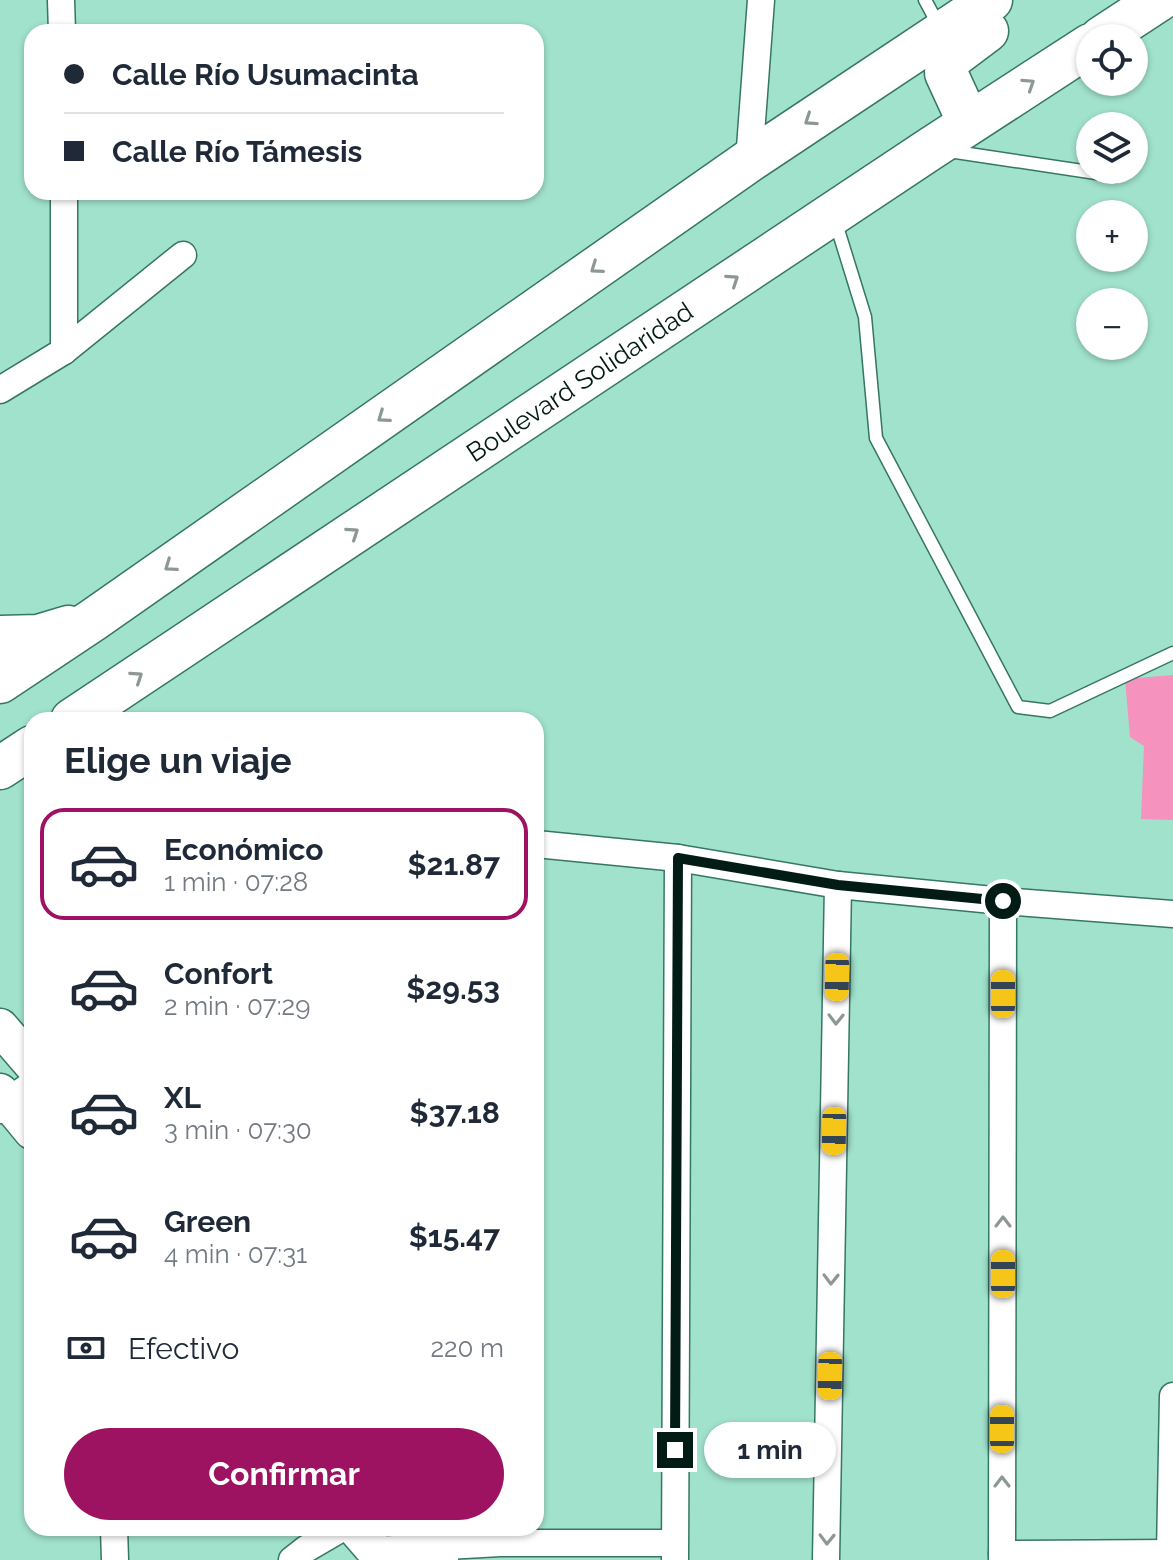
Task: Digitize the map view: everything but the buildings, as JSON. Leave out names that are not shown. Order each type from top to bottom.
[{"type":"highway","points":[[0,682],[749,161],[934,16],[991,0]]},
{"type":"highway","points":[[969,123],[946,73],[947,61],[1005,17],[1010,9],[1010,0]]},
{"type":"highway","points":[[1122,24],[1159,0]]},
{"type":"highway","name":"Boulevard Solidaridad","points":[[84,712],[1076,54]]},
{"type":"highway","points":[[0,637],[38,636],[93,620]]},
{"type":"highway","points":[[0,768],[24,752]]},
{"type":"main road","points":[[0,1027],[24,1055]]},
{"type":"main road","points":[[10,1097],[24,1119]]},
{"type":"street","points":[[61,0],[62,24]]},
{"type":"street","points":[[749,161],[761,0]]},
{"type":"street","points":[[64,200],[64,351]]},
{"type":"street","points":[[0,390],[64,351],[183,255]]},
{"type":"street","points":[[544,845],[678,858],[838,885],[1173,914]]},
{"type":"street","points":[[371,1546],[429,1545],[500,1536],[674,1552],[678,858]]},
{"type":"street","points":[[826,1560],[838,885]]},
{"type":"street","points":[[1003,901],[1002,1557],[1172,1553],[1173,1396]]},
{"type":"street","points":[[114,1536],[115,1560]]},
{"type":"street","points":[[292,1560],[328,1536]]},
{"type":"lane","points":[[930,149],[1076,170]]},
{"type":"lane","points":[[833,213],[865,317],[876,438],[1018,707],[1050,711],[1173,653]]},
{"type":"shaded area","points":[[1173,675],[1173,820],[1141,819],[1144,746],[1130,737],[1125,679]]},
{"type":"route","points":[[675,1450],[678,858],[838,885],[1003,901]]}]
